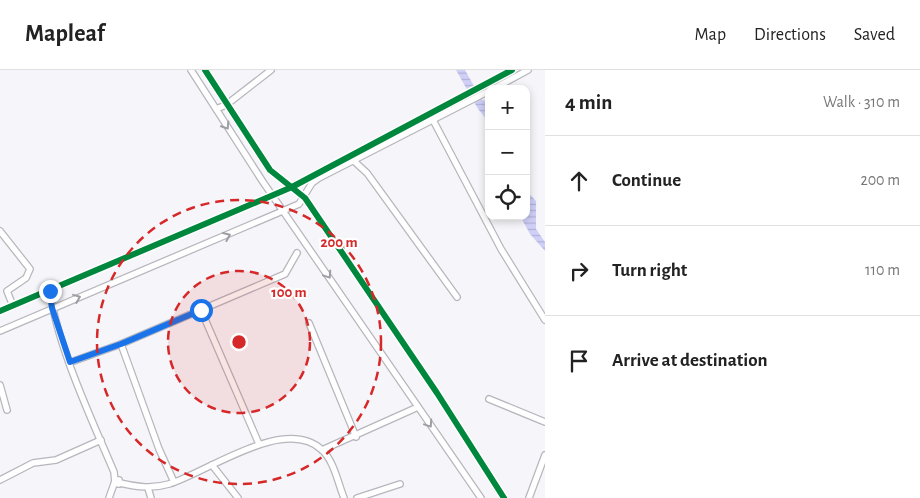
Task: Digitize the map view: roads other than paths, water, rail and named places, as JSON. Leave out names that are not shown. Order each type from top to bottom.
[{"type":"street","points":[[191,70],[273,195],[481,498]]},
{"type":"street","points":[[205,70],[270,170],[305,198],[441,398],[504,498]]},
{"type":"street","points":[[216,109],[226,105],[271,70]]},
{"type":"street","points":[[0,331],[299,204],[305,198],[312,183],[434,120],[477,89],[512,70]]},
{"type":"street","points":[[500,85],[528,70]]},
{"type":"street","points":[[0,311],[273,195],[468,97],[480,96],[485,93]]},
{"type":"street","points":[[434,120],[501,249],[545,320]]},
{"type":"street","points":[[355,162],[367,173],[457,297]]},
{"type":"street","points":[[0,231],[30,269],[26,278],[8,291],[13,306]]},
{"type":"street","points":[[70,362],[121,344],[285,274],[297,253]]},
{"type":"street","points":[[50,291],[52,308],[70,362],[117,481],[110,496]]},
{"type":"street","points":[[201,310],[260,444]]},
{"type":"street","points":[[309,323],[356,437]]},
{"type":"street","points":[[121,344],[159,449],[174,482]]},
{"type":"street","points":[[0,385],[6,410]]},
{"type":"street","points":[[488,399],[545,422]]},
{"type":"street","points":[[322,450],[356,437],[418,407]]},
{"type":"street","points":[[117,481],[148,488],[174,482],[260,444],[282,439],[296,439],[307,441],[322,450],[329,459],[344,498]]},
{"type":"street","points":[[0,480],[33,463],[56,460],[101,440]]},
{"type":"street","points":[[529,498],[545,455]]},
{"type":"street","points":[[212,466],[238,498]]},
{"type":"street","points":[[356,498],[400,484]]},
{"type":"street","points":[[148,488],[151,498]]},
{"type":"water","points":[[456,70],[465,70],[482,100],[485,101],[485,117],[478,109]]},
{"type":"water","points":[[530,194],[536,201],[536,229],[545,242],[545,251],[530,234],[522,220],[530,220]]}]
